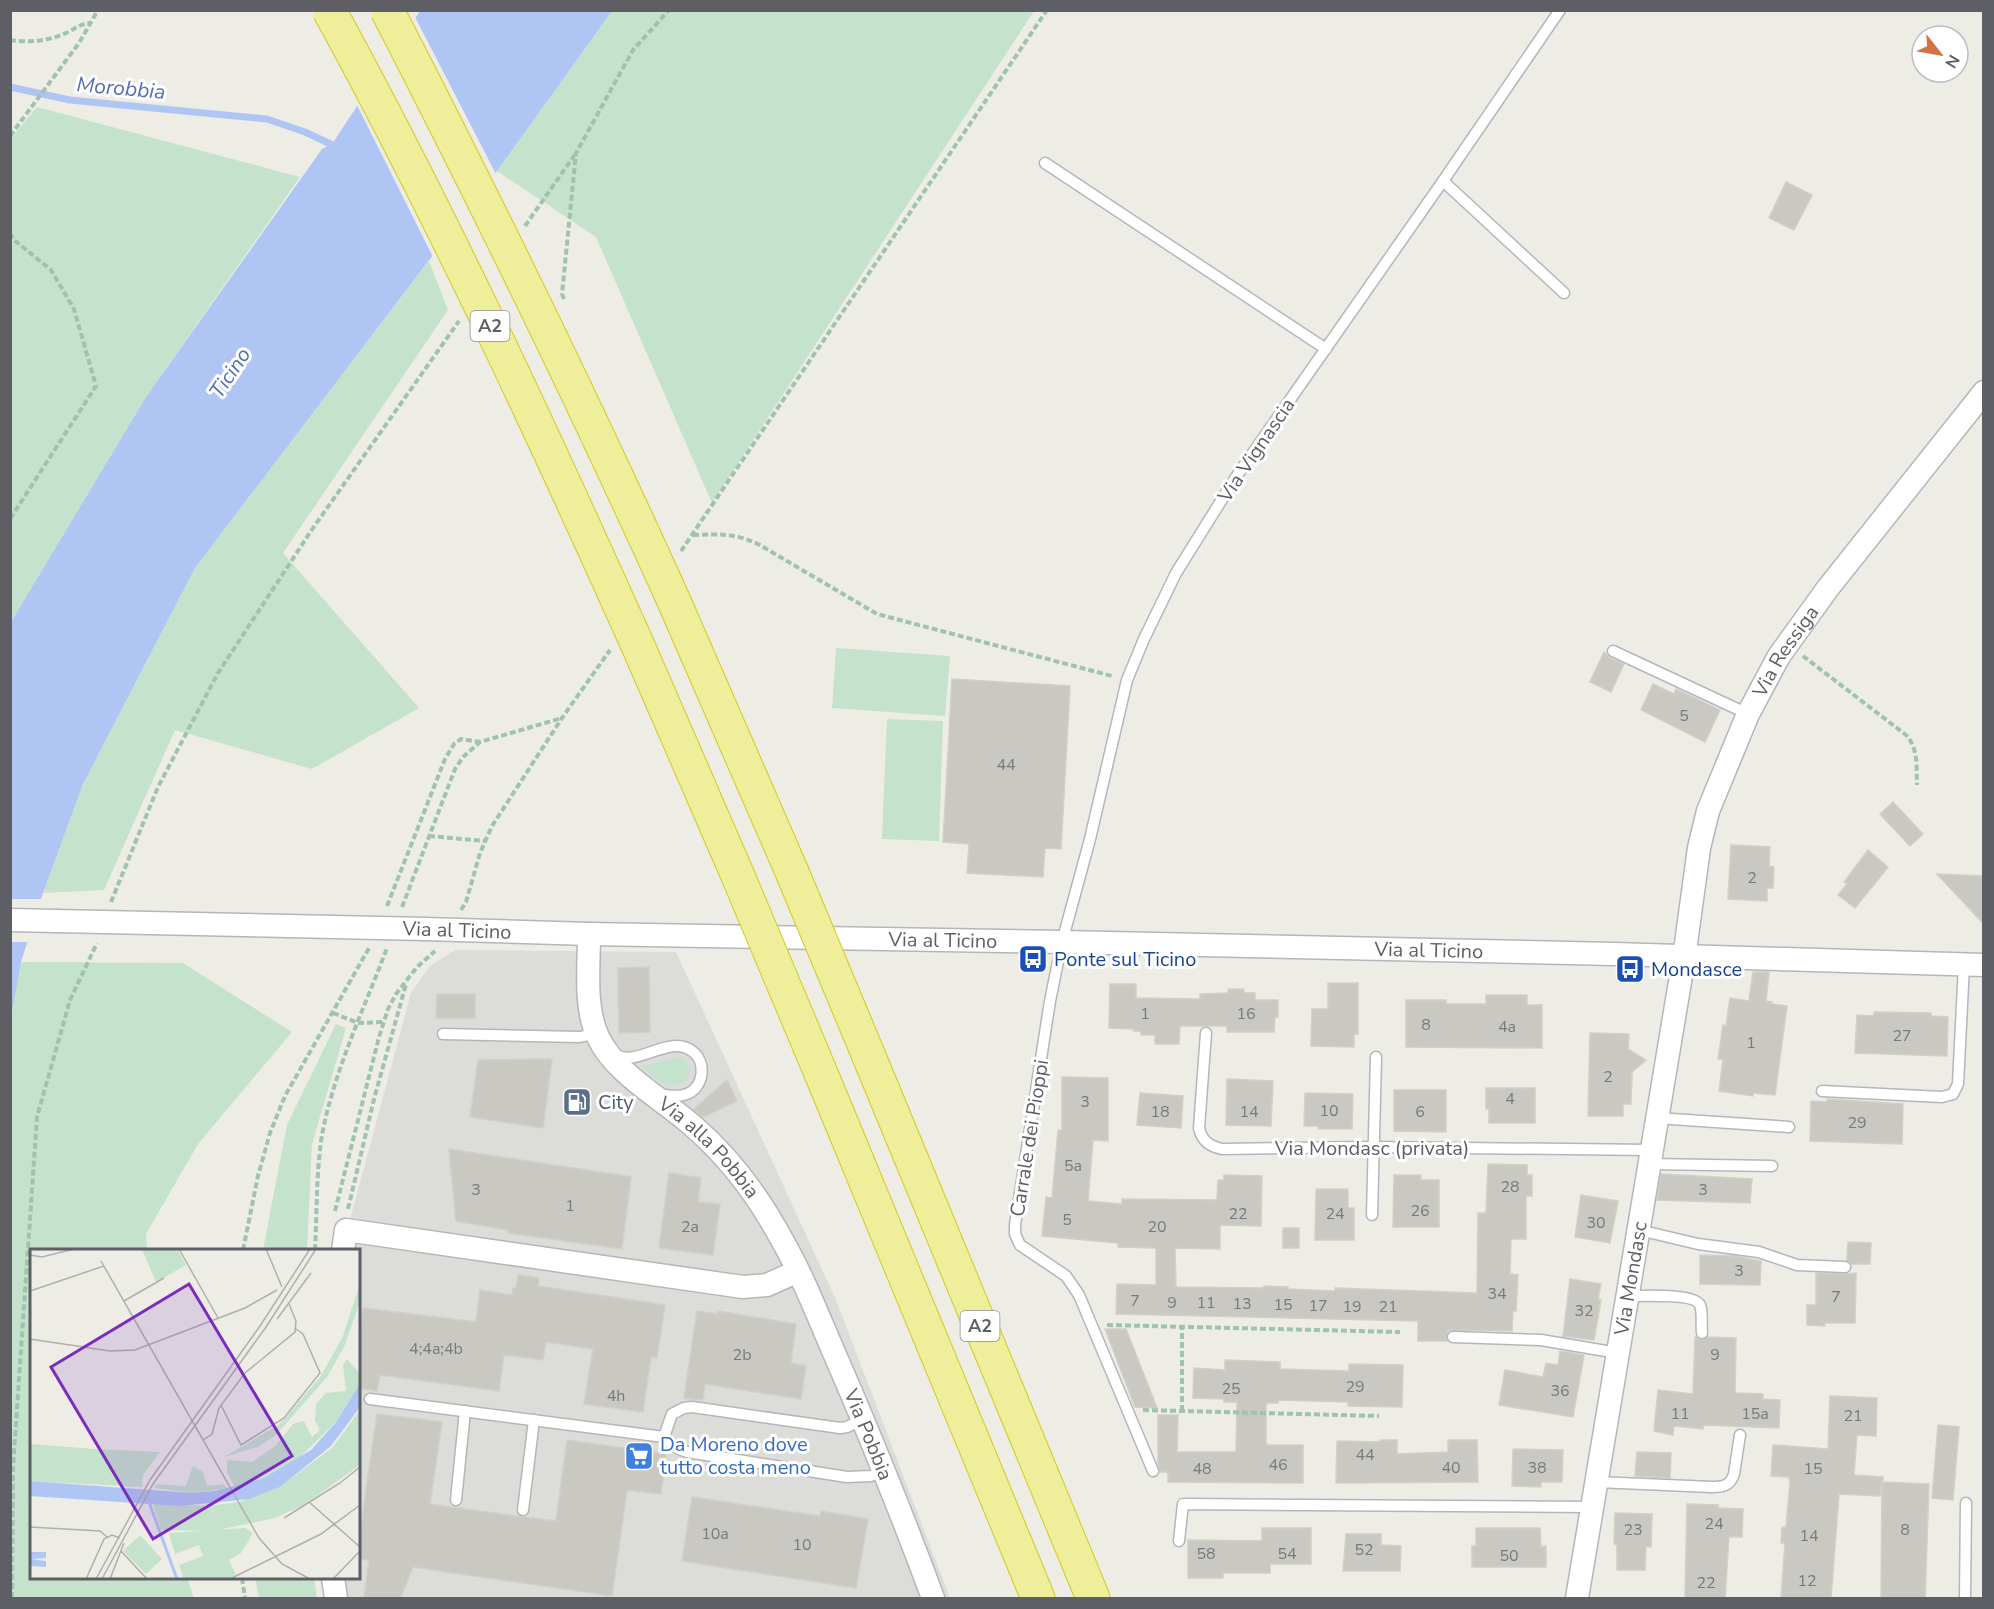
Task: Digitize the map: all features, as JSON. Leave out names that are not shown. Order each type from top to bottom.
[{"type":"highway","name":"A2","points":[[329,10],[468,279],[568,491],[625,649],[738,876],[1038,1599]]},
{"type":"highway","name":"A2","points":[[387,10],[519,270],[673,599],[792,872],[1093,1599]]},
{"type":"street","name":"Via Ressiga","points":[[1684,958],[1699,848],[1708,811],[1748,714],[1788,641],[1983,392]]},
{"type":"street","name":"Via al Ticino","points":[[10,920],[1614,954],[1684,958],[1974,965]]},
{"type":"street","name":"Via alla Pobbia","points":[[589,934],[592,1022],[601,1041],[625,1072],[710,1141],[746,1182],[782,1239],[798,1271]]},
{"type":"street","name":"Via Mondasc","points":[[1577,1599],[1684,958]]},
{"type":"street","points":[[341,1233],[743,1287],[767,1285],[798,1271]]},
{"type":"street","name":"Via Pobbia","points":[[798,1271],[863,1419],[933,1599]]},
{"type":"street","points":[[333,1579],[336,1599]]},
{"type":"lane","name":"Via Vignascia","points":[[1062,942],[1090,839],[1127,680],[1176,573],[1236,477],[1443,182],[1560,10]]},
{"type":"lane","points":[[1045,163],[1326,349]]},
{"type":"lane","points":[[1443,182],[1564,293]]},
{"type":"lane","points":[[1613,651],[1748,714]]},
{"type":"lane","name":"Carrale dei Pioppi","points":[[1062,942],[1050,1001],[1015,1225],[1016,1234],[1020,1245],[1066,1276],[1079,1295],[1153,1471]]},
{"type":"lane","points":[[1822,1091],[1942,1097],[1953,1094],[1958,1084],[1974,965]]},
{"type":"lane","name":"Via Mondasc (privata)","points":[[1206,1033],[1200,1128],[1201,1135],[1208,1144],[1222,1149],[1374,1147],[1651,1157],[1772,1166]]},
{"type":"lane","points":[[442,1034],[580,1037],[601,1041],[619,1057],[627,1058],[680,1046],[695,1053],[700,1060],[702,1077],[693,1090],[679,1096],[653,1094]]},
{"type":"lane","points":[[1372,1215],[1376,1057]]},
{"type":"lane","points":[[1657,1118],[1789,1127]]},
{"type":"lane","points":[[1639,1230],[1698,1244],[1760,1252],[1797,1266],[1845,1267]]},
{"type":"lane","points":[[1628,1296],[1686,1297],[1696,1300],[1700,1303],[1702,1333]]},
{"type":"lane","points":[[1453,1337],[1541,1340],[1618,1353]]},
{"type":"lane","points":[[370,1399],[664,1437],[687,1452],[847,1478],[871,1476],[883,1471]]},
{"type":"lane","points":[[664,1437],[672,1414],[684,1408],[840,1428],[863,1419]]},
{"type":"lane","points":[[456,1500],[465,1411]]},
{"type":"lane","points":[[523,1510],[534,1420]]},
{"type":"lane","points":[[1597,1482],[1726,1486],[1733,1479],[1740,1435]]},
{"type":"lane","points":[[1965,1599],[1966,1503]]},
{"type":"lane","points":[[1179,1541],[1183,1504],[1593,1507]]},
{"type":"path","points":[[10,136],[70,55],[98,10]]},
{"type":"path","points":[[523,230],[576,153],[633,50],[669,10]]},
{"type":"path","points":[[679,554],[1047,10]]},
{"type":"path","points":[[10,40],[40,41],[90,23]]},
{"type":"path","points":[[567,305],[562,294],[576,153]]},
{"type":"path","points":[[10,233],[51,270],[74,309],[96,386],[10,519]]},
{"type":"path","points":[[109,908],[120,876],[158,787],[218,673],[313,528],[463,316]]},
{"type":"path","points":[[692,535],[728,533],[750,540],[877,614],[1127,680]]},
{"type":"path","points":[[1788,641],[1810,663],[1906,735],[1916,754],[1917,785]]},
{"type":"path","points":[[341,1233],[345,1165],[384,1022],[396,994],[417,967],[440,945],[466,902],[492,826],[562,718],[625,649]]},
{"type":"path","points":[[400,913],[455,769],[471,749],[480,742],[562,718]]},
{"type":"path","points":[[429,836],[485,841]]},
{"type":"path","points":[[12,1599],[13,1467],[38,1117],[70,1000],[98,939]]},
{"type":"path","points":[[315,1249],[322,1134],[336,1080],[388,946]]},
{"type":"path","points":[[341,1233],[374,1099],[407,981]]},
{"type":"path","points":[[333,1013],[358,1023],[384,1022]]},
{"type":"path","points":[[243,1249],[258,1176],[270,1133]]},
{"type":"path","points":[[1091,1325],[1400,1332]]},
{"type":"path","points":[[1182,1327],[1182,1411]]},
{"type":"path","points":[[1128,1410],[1379,1416]]},
{"type":"path","points":[[242,1579],[245,1599]]},
{"type":"shaded area","points":[[455,950],[676,952],[836,1300],[950,1598],[347,1598],[345,1579],[360,1579],[360,1249],[349,1249],[351,1216],[411,993],[430,966]]},
{"type":"green space","points":[[612,11],[1034,11],[712,503],[596,237],[497,171]]},
{"type":"green space","points":[[37,107],[300,177],[146,397],[11,622],[11,138]]},
{"type":"green space","points":[[429,261],[448,310],[283,553],[419,708],[312,769],[175,730],[104,890],[43,893],[83,784],[195,568]]},
{"type":"green space","points":[[836,648],[950,656],[945,716],[832,708]]},
{"type":"green space","points":[[887,719],[943,721],[939,841],[882,839]]},
{"type":"green space","points":[[21,962],[183,963],[292,1032],[198,1144],[146,1234],[147,1249],[30,1249],[30,1579],[187,1579],[194,1598],[11,1598],[10,1017]]},
{"type":"green space","points":[[336,1024],[346,1028],[312,1144],[307,1249],[263,1249],[287,1125]]},
{"type":"green space","points":[[678,1057],[686,1060],[691,1071],[685,1081],[678,1083],[666,1085],[641,1067]]},
{"type":"green space","points":[[255,1579],[314,1579],[317,1598],[259,1598]]},
{"type":"water","name":"Ticino","points":[[420,11],[612,11],[497,171],[195,568],[83,784],[43,893],[21,962],[11,1017],[11,622],[146,397],[322,149],[332,144]]},
{"type":"pier","points":[[414,15],[497,176],[434,259],[356,103]]},
{"type":"pier","points":[[11,899],[44,899],[31,942],[11,942]]},
{"type":"building","points":[[1786,182],[1812,195],[1794,230],[1769,218]]},
{"type":"building","points":[[1604,652],[1610,658],[1624,664],[1611,692],[1590,682]]},
{"type":"building","points":[[952,679],[1070,686],[1061,849],[1045,848],[1043,877],[967,873],[969,844],[943,842]]},
{"type":"building","points":[[1653,684],[1674,694],[1676,689],[1720,710],[1705,742],[1641,710]]},
{"type":"building","points":[[1893,802],[1923,834],[1910,846],[1880,814]]},
{"type":"building","points":[[1731,845],[1770,847],[1769,866],[1774,867],[1773,888],[1767,888],[1767,901],[1728,899]]},
{"type":"building","points":[[1868,850],[1888,867],[1855,908],[1838,895],[1847,884],[1844,882]]},
{"type":"building","points":[[1937,874],[1983,876],[1983,923]]},
{"type":"building","points":[[649,967],[650,1032],[619,1033],[618,968]]},
{"type":"building","points":[[1753,972],[1769,972],[1766,1001],[1787,1006],[1775,1095],[1753,1093],[1753,1096],[1719,1091],[1723,1059],[1718,1059],[1730,998],[1749,1001]]},
{"type":"building","points":[[1328,983],[1358,983],[1358,1034],[1354,1034],[1354,1047],[1311,1046],[1312,1009],[1328,1009]]},
{"type":"building","points":[[1110,984],[1136,984],[1136,998],[1200,999],[1200,994],[1228,993],[1228,989],[1244,989],[1244,993],[1255,993],[1255,1000],[1278,1000],[1278,1017],[1275,1017],[1274,1032],[1227,1032],[1227,1026],[1180,1026],[1179,1044],[1155,1044],[1155,1035],[1141,1035],[1141,1031],[1134,1031],[1134,1029],[1109,1028]]},
{"type":"building","points":[[437,994],[475,994],[475,1018],[436,1018]]},
{"type":"building","points":[[1486,995],[1527,995],[1527,1005],[1542,1005],[1542,1048],[1406,1047],[1406,1000],[1446,1000],[1446,1004],[1486,1004]]},
{"type":"building","points":[[1874,1012],[1931,1013],[1931,1016],[1948,1017],[1947,1056],[1855,1053],[1857,1015],[1874,1016]]},
{"type":"building","points":[[1590,1033],[1629,1034],[1628,1049],[1646,1060],[1632,1072],[1631,1104],[1623,1104],[1623,1116],[1588,1116]]},
{"type":"building","points":[[552,1059],[543,1128],[470,1117],[478,1060]]},
{"type":"building","points":[[1062,1077],[1108,1078],[1108,1141],[1093,1140],[1088,1201],[1122,1204],[1122,1199],[1217,1200],[1218,1180],[1224,1180],[1224,1175],[1262,1176],[1261,1226],[1220,1225],[1220,1249],[1175,1248],[1176,1287],[1264,1288],[1264,1286],[1335,1291],[1335,1288],[1477,1293],[1478,1213],[1486,1213],[1488,1164],[1527,1165],[1527,1175],[1532,1175],[1532,1196],[1526,1196],[1526,1239],[1511,1239],[1510,1274],[1518,1275],[1516,1311],[1513,1311],[1512,1331],[1453,1330],[1447,1331],[1447,1341],[1418,1341],[1418,1321],[1116,1314],[1117,1284],[1156,1285],[1156,1248],[1118,1247],[1118,1243],[1042,1236],[1046,1197],[1052,1198],[1058,1130],[1062,1130]]},
{"type":"building","points":[[1227,1079],[1273,1081],[1271,1126],[1226,1125]]},
{"type":"building","points":[[727,1080],[737,1101],[703,1117],[694,1109]]},
{"type":"building","points":[[1486,1088],[1535,1088],[1535,1123],[1489,1123]]},
{"type":"building","points":[[1394,1090],[1446,1090],[1446,1132],[1394,1131]]},
{"type":"building","points":[[1140,1093],[1183,1096],[1181,1128],[1137,1125]]},
{"type":"building","points":[[1305,1093],[1353,1094],[1352,1129],[1318,1129],[1318,1126],[1304,1126]]},
{"type":"building","points":[[1827,1099],[1903,1104],[1902,1144],[1810,1141],[1811,1101],[1827,1102]]},
{"type":"building","points":[[449,1149],[631,1177],[622,1249],[508,1233],[508,1230],[456,1221]]},
{"type":"building","points":[[669,1173],[701,1178],[698,1202],[720,1204],[713,1255],[659,1248]]},
{"type":"building","points":[[1661,1174],[1752,1179],[1750,1203],[1657,1200]]},
{"type":"building","points":[[1394,1175],[1421,1175],[1421,1180],[1439,1180],[1439,1227],[1393,1227]]},
{"type":"building","points":[[1316,1189],[1348,1189],[1348,1208],[1354,1208],[1354,1240],[1315,1240]]},
{"type":"building","points":[[1581,1195],[1618,1201],[1610,1243],[1575,1237]]},
{"type":"building","points":[[1283,1228],[1299,1228],[1299,1248],[1283,1248]]},
{"type":"building","points":[[1848,1242],[1871,1243],[1870,1264],[1852,1264],[1847,1260]]},
{"type":"building","points":[[1700,1255],[1735,1256],[1761,1261],[1760,1285],[1700,1284]]},
{"type":"building","points":[[1816,1273],[1856,1273],[1855,1323],[1807,1325],[1807,1305],[1816,1305]]},
{"type":"building","points":[[518,1275],[539,1278],[538,1286],[665,1305],[657,1358],[651,1357],[643,1412],[584,1404],[593,1349],[546,1342],[543,1360],[504,1355],[499,1391],[380,1375],[377,1391],[360,1388],[360,1327],[363,1308],[476,1322],[480,1290],[512,1295],[513,1288],[516,1288]]},
{"type":"building","points":[[1570,1279],[1601,1284],[1598,1299],[1601,1300],[1594,1340],[1563,1336]]},
{"type":"building","points":[[697,1311],[718,1314],[718,1311],[796,1324],[791,1363],[806,1366],[801,1399],[705,1384],[703,1400],[684,1398]]},
{"type":"building","points":[[1105,1329],[1126,1329],[1157,1408],[1135,1407]]},
{"type":"building","points":[[1695,1337],[1702,1340],[1708,1337],[1736,1338],[1735,1393],[1763,1394],[1763,1399],[1780,1400],[1779,1428],[1703,1425],[1703,1429],[1674,1426],[1673,1435],[1654,1431],[1658,1390],[1693,1394]]},
{"type":"building","points":[[1560,1351],[1584,1355],[1573,1417],[1499,1405],[1505,1370],[1543,1377],[1546,1363],[1558,1365]]},
{"type":"building","points":[[1225,1360],[1280,1362],[1280,1369],[1349,1371],[1349,1364],[1403,1365],[1402,1407],[1348,1406],[1348,1402],[1278,1400],[1278,1403],[1266,1403],[1266,1445],[1303,1445],[1303,1483],[1168,1482],[1168,1472],[1160,1472],[1158,1463],[1158,1415],[1178,1415],[1177,1452],[1236,1452],[1237,1402],[1224,1402],[1224,1399],[1193,1398],[1194,1368],[1225,1370]]},
{"type":"building","points":[[1830,1396],[1877,1398],[1876,1436],[1857,1435],[1854,1475],[1883,1477],[1880,1496],[1839,1494],[1831,1599],[1781,1599],[1785,1543],[1781,1543],[1782,1527],[1786,1527],[1790,1482],[1789,1477],[1771,1476],[1773,1445],[1828,1449]]},
{"type":"building","points":[[377,1414],[442,1422],[430,1504],[522,1517],[556,1521],[567,1440],[666,1454],[661,1494],[627,1490],[612,1596],[413,1567],[400,1599],[364,1599],[369,1560],[360,1559],[360,1531]]},
{"type":"building","points":[[1938,1425],[1959,1427],[1953,1500],[1932,1498]]},
{"type":"building","points":[[1380,1440],[1397,1440],[1397,1454],[1448,1452],[1448,1440],[1477,1440],[1478,1482],[1336,1483],[1337,1441],[1380,1442]]},
{"type":"building","points":[[1513,1449],[1563,1450],[1562,1482],[1541,1482],[1541,1487],[1512,1486]]},
{"type":"building","points":[[1637,1452],[1671,1453],[1670,1478],[1635,1476]]},
{"type":"building","points":[[1882,1482],[1929,1484],[1925,1599],[1881,1599]]},
{"type":"building","points":[[692,1497],[820,1516],[821,1511],[868,1519],[856,1588],[682,1561]]},
{"type":"building","points":[[1687,1504],[1743,1509],[1742,1537],[1729,1537],[1725,1599],[1685,1599]]},
{"type":"building","points":[[1615,1513],[1652,1514],[1651,1547],[1646,1546],[1645,1570],[1617,1570],[1617,1545],[1614,1544]]},
{"type":"building","points":[[1262,1528],[1311,1528],[1311,1564],[1270,1564],[1270,1573],[1223,1573],[1223,1578],[1188,1578],[1188,1540],[1262,1541]]},
{"type":"building","points":[[1476,1528],[1540,1528],[1541,1547],[1546,1546],[1546,1567],[1472,1567],[1472,1546],[1476,1546]]},
{"type":"building","points":[[1346,1534],[1381,1534],[1381,1545],[1401,1546],[1400,1571],[1343,1571]]},
{"type":"waterway","name":"Morobbia","points":[[10,87],[70,100],[267,119],[305,132],[339,148]]},
{"type":"place","name":"Ponte sul Ticino","points":[[1033,959]]},
{"type":"place","name":"Mondasce","points":[[1630,969]]},
{"type":"place","name":"City","points":[[577,1102]]},
{"type":"place","name":"Da Moreno dove tutto costa meno","points":[[639,1456]]}]
